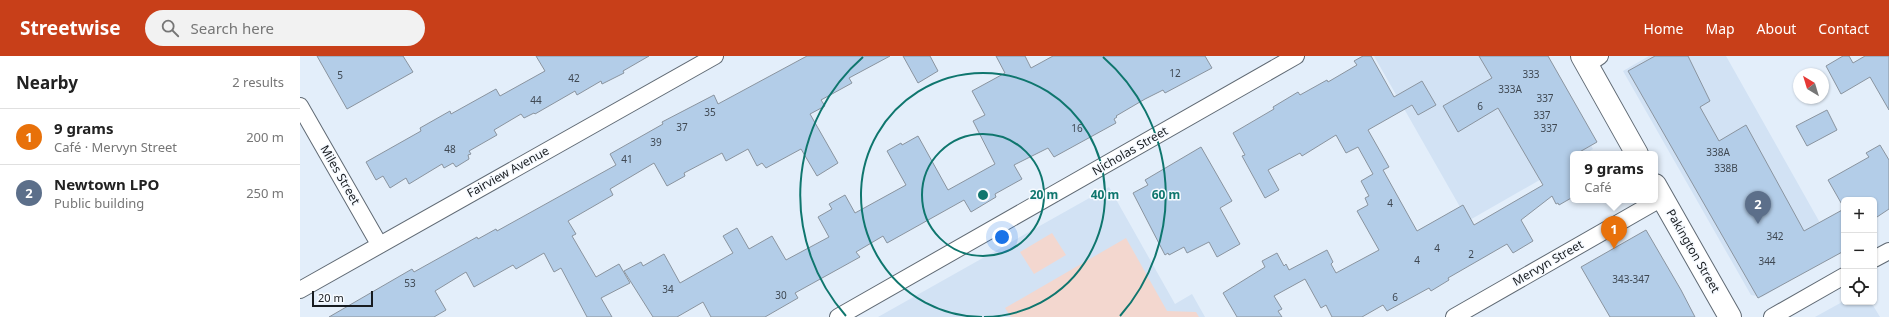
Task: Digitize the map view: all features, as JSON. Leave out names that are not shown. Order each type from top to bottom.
[{"type":"street","name":"Fairview Avenue","points":[[300,290],[379,244],[716,56]]},
{"type":"street","name":"Nicholas Street","points":[[838,317],[1296,56]]},
{"type":"street","points":[[1590,59],[1636,151]]},
{"type":"street","name":"Miles Street","points":[[300,106],[379,244]]},
{"type":"street","name":"Pakington Street","points":[[1659,191],[1730,317]]},
{"type":"street","name":"Mervyn Street","points":[[1454,317],[1639,203]]},
{"type":"street","points":[[1877,257],[1889,251]]},
{"type":"street","points":[[1772,317],[1841,278]]},
{"type":"shaded area","points":[[1374,56],[1540,56],[1593,149],[1590,151],[1570,151],[1570,163],[1468,221]]},
{"type":"shaded area","points":[[1649,56],[1726,56],[1837,253],[1762,297],[1751,295],[1623,71]]},
{"type":"shaded area","points":[[1109,187],[1175,304],[1192,294],[1205,317],[878,317]]},
{"type":"shaded area","points":[[1052,233],[1066,255],[1034,274],[1020,252]]},
{"type":"shaded area","points":[[1126,238],[1167,311],[1196,312],[1199,317],[1011,317],[1005,308]]},
{"type":"shaded area","points":[[1841,303],[1841,305],[1873,305],[1880,317],[1815,317]]},
{"type":"building","points":[[317,56],[403,56],[413,72],[347,109]]},
{"type":"building","points":[[536,56],[649,56],[623,71],[624,73],[602,84],[601,81],[577,95],[575,91],[535,114],[534,113],[524,118],[521,114],[494,130],[497,135],[469,151],[471,154],[468,155],[469,159],[456,167],[453,163],[444,168],[442,164],[409,184],[406,178],[390,188],[383,176],[376,180],[366,162],[421,131],[420,128],[450,111],[451,114],[496,89],[500,96],[545,71]]},
{"type":"building","points":[[807,56],[890,56],[849,78],[852,83],[821,100],[825,106],[810,114],[838,163],[817,176],[801,149],[766,168],[762,163],[757,166],[748,149],[726,161],[722,153],[684,173],[685,176],[667,186],[654,163],[610,189],[613,195],[568,221],[576,234],[572,236],[596,277],[619,264],[630,283],[601,298],[612,317],[587,317],[561,268],[554,272],[544,253],[516,269],[513,265],[474,287],[466,272],[435,291],[446,310],[434,317],[329,317],[412,269],[414,272],[477,237],[478,239],[496,229],[497,231],[616,165],[610,154],[663,124],[662,122],[714,95],[718,104]]},
{"type":"building","points":[[903,56],[930,56],[938,71],[918,83]]},
{"type":"building","points":[[996,56],[1025,56],[1031,68],[1053,56],[1205,56],[1212,68],[1165,93],[1163,90],[1145,99],[1116,116],[1117,117],[1114,119],[1116,123],[1054,157],[1048,148],[1014,165],[1022,179],[995,194],[996,197],[971,212],[964,200],[887,243],[883,236],[856,252],[860,257],[795,293],[798,298],[765,317],[711,317],[703,302],[677,317],[653,317],[624,271],[641,262],[643,266],[664,254],[680,283],[733,253],[723,236],[737,228],[749,249],[772,236],[786,260],[829,237],[818,217],[832,209],[829,204],[845,195],[855,213],[906,185],[887,151],[901,143],[902,145],[918,136],[948,190],[995,164],[973,121],[985,115],[972,91],[1005,73]]},
{"type":"building","points":[[1363,56],[1371,56],[1394,97],[1422,81],[1436,105],[1418,115],[1412,105],[1368,130],[1389,167],[1383,170],[1417,231],[1463,205],[1474,225],[1543,185],[1498,108],[1458,132],[1443,106],[1492,78],[1479,56],[1548,56],[1597,142],[1581,151],[1570,151],[1570,199],[1559,205],[1558,203],[1556,204],[1552,196],[1521,220],[1533,241],[1513,253],[1507,244],[1448,278],[1449,280],[1431,291],[1429,288],[1387,311],[1383,305],[1362,317],[1332,317],[1326,305],[1321,308],[1305,279],[1274,296],[1282,309],[1278,311],[1282,317],[1237,317],[1223,293],[1265,267],[1262,261],[1277,253],[1284,266],[1286,264],[1289,270],[1327,250],[1333,262],[1331,264],[1336,273],[1379,250],[1357,211],[1368,205],[1365,198],[1369,196],[1361,181],[1373,174],[1358,147],[1346,153],[1336,135],[1302,156],[1300,153],[1268,170],[1279,190],[1265,198],[1242,156],[1245,155],[1233,133],[1274,109],[1273,107],[1298,92],[1300,95],[1327,80],[1328,82],[1357,65],[1354,61]]},
{"type":"building","points":[[1655,56],[1688,56],[1710,101],[1700,107],[1719,141],[1746,125],[1804,231],[1841,211],[1841,253],[1758,298],[1628,71]]},
{"type":"building","points":[[1843,56],[1849,56],[1853,63],[1865,56],[1889,56],[1889,110],[1870,77],[1841,94],[1829,72],[1829,68],[1826,66]]},
{"type":"building","points":[[1827,110],[1837,130],[1807,146],[1796,126]]},
{"type":"building","points":[[1880,145],[1889,160],[1889,209],[1877,217],[1877,197],[1841,197],[1841,203],[1828,180],[1869,157],[1866,153]]},
{"type":"building","points":[[1201,147],[1232,201],[1220,208],[1240,244],[1217,257],[1209,242],[1187,253],[1184,247],[1169,255],[1168,253],[1165,255],[1133,193],[1148,185],[1145,180]]},
{"type":"building","points":[[1646,230],[1695,317],[1610,317],[1581,267]]},
{"type":"place","name":"Newtown LPO","points":[[1758,224]]},
{"type":"place","name":"9 grams","points":[[1614,249]]}]
